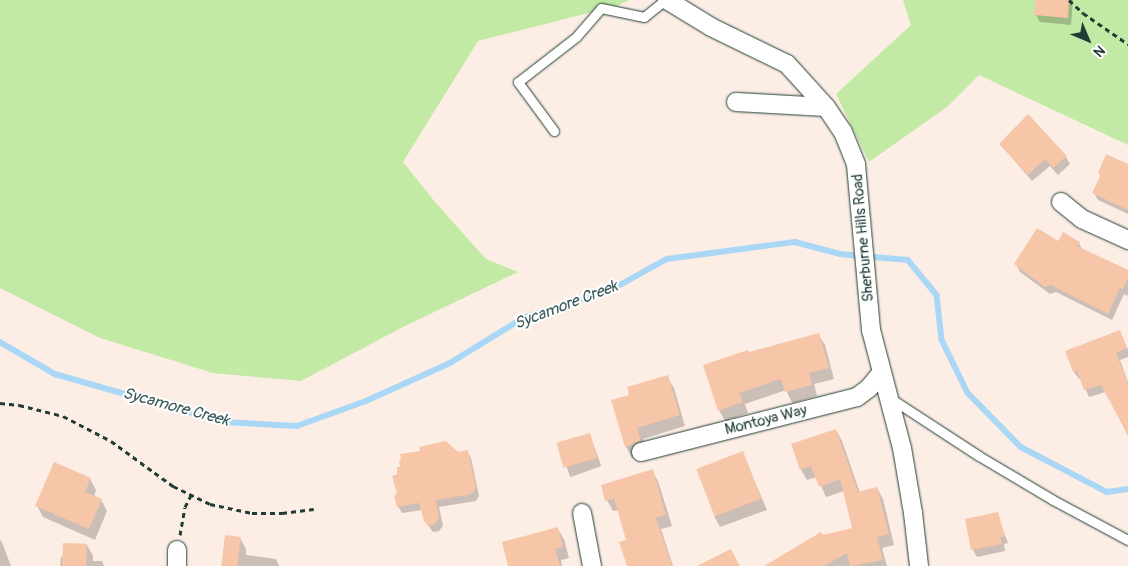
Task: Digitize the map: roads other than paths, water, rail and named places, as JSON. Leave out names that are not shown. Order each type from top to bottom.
[{"type":"street","name":"Sherburne Hills Road","points":[[666,0],[712,27],[787,64],[826,107],[843,132],[856,165],[871,330],[902,448],[913,513],[919,566]]},
{"type":"street","points":[[736,102],[826,107]]},
{"type":"street","points":[[1061,202],[1082,219],[1128,240]]},
{"type":"street","name":"Montoya Way","points":[[642,452],[857,396],[869,388],[881,373]]},
{"type":"street","points":[[582,513],[592,566]]},
{"type":"lane","points":[[554,131],[518,82],[576,37],[601,8],[644,17],[666,0]]},
{"type":"lane","points":[[887,396],[979,456],[1128,540]]},
{"type":"waterway","name":"Sycamore Creek","points":[[0,342],[55,374],[224,422],[297,426],[366,401],[450,363],[525,317],[611,290],[667,259],[795,242],[840,254],[908,260],[937,295],[942,340],[968,393],[1021,447],[1107,492],[1128,489]]}]
